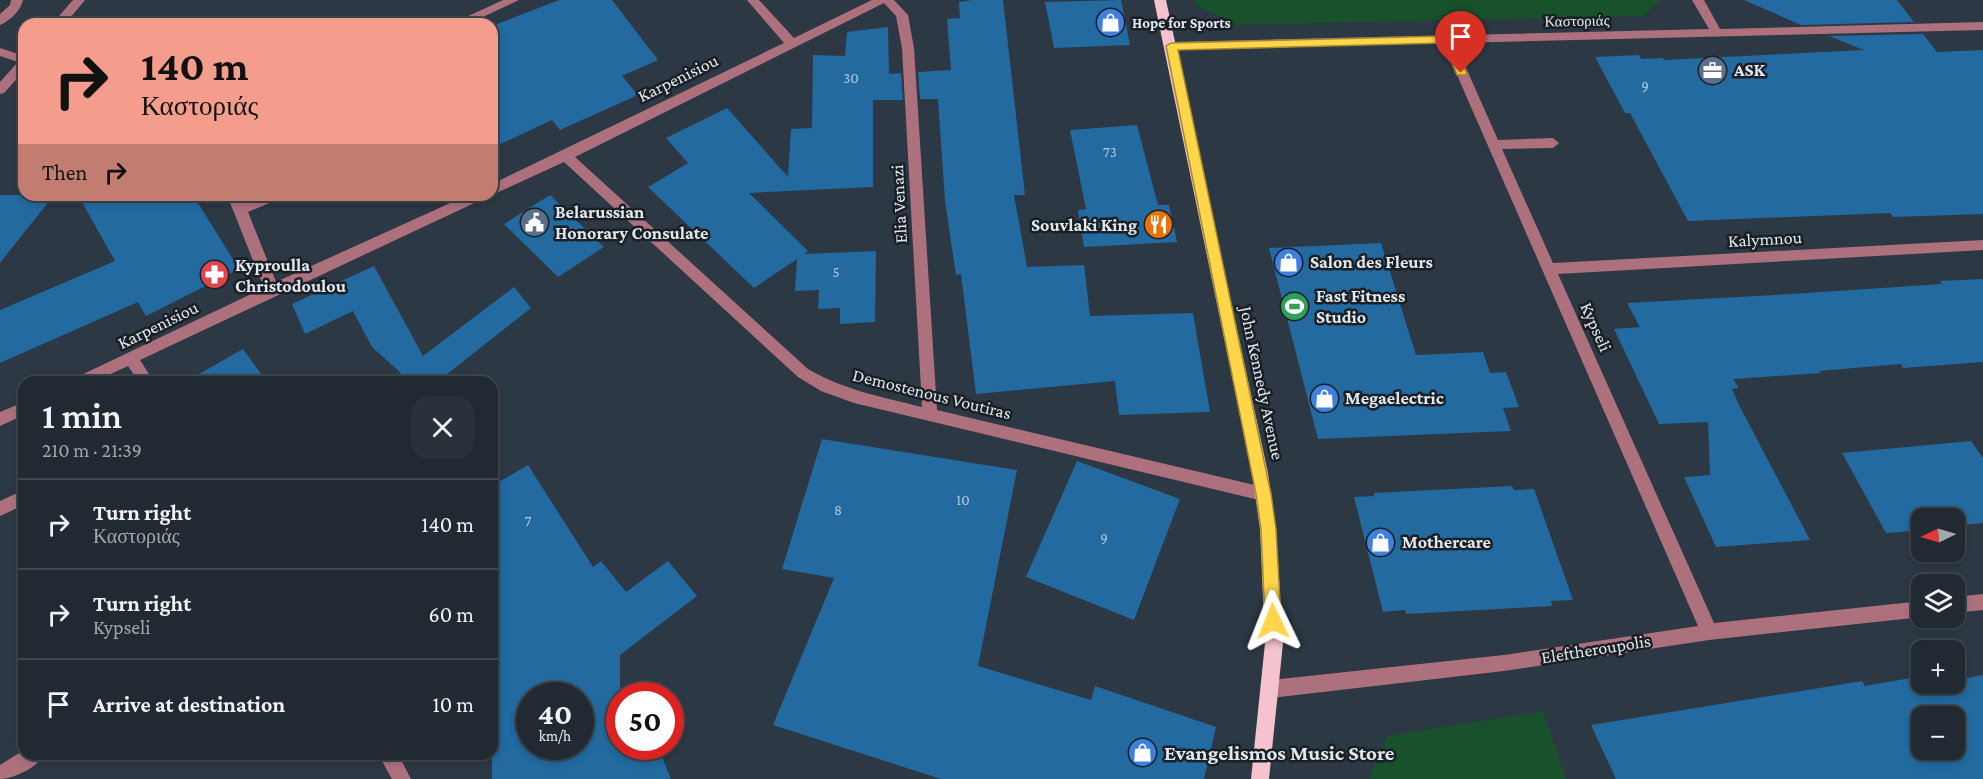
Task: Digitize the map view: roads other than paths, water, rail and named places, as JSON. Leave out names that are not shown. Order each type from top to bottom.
[{"type":"main road","name":"John Kennedy Avenue","points":[[1160,0],[1263,494],[1268,529],[1274,643],[1260,779]]},
{"type":"street","points":[[0,21],[16,6],[17,0]]},
{"type":"street","points":[[63,18],[79,0]]},
{"type":"street","points":[[471,18],[513,0]]},
{"type":"street","points":[[753,0],[792,44]]},
{"type":"street","name":"Karpenisiou","points":[[498,187],[566,156],[880,0]]},
{"type":"street","name":"Elia Venazi","points":[[887,0],[902,15],[908,48],[930,413]]},
{"type":"street","points":[[1698,0],[1717,33]]},
{"type":"street","name":"Καστοριάς","points":[[1171,46],[1983,26]]},
{"type":"street","name":"Kypseli","points":[[1447,39],[1709,632]]},
{"type":"street","points":[[0,52],[18,59]]},
{"type":"street","points":[[0,90],[18,68]]},
{"type":"street","points":[[1494,145],[1553,143]]},
{"type":"street","name":"Demostenous Voutiras","points":[[566,156],[804,373],[826,387],[854,397],[930,413],[1263,494]]},
{"type":"street","points":[[236,201],[272,290]]},
{"type":"street","points":[[240,210],[262,201]]},
{"type":"street","name":"Karpenisiou","points":[[93,376],[272,290],[467,201]]},
{"type":"street","name":"Kalymnou","points":[[1549,269],[1983,245]]},
{"type":"street","points":[[131,359],[143,376]]},
{"type":"street","points":[[0,419],[18,411]]},
{"type":"street","points":[[0,509],[18,500]]},
{"type":"street","points":[[1965,604],[1983,602]]},
{"type":"street","name":"Eleftheroupolis","points":[[1271,689],[1512,662],[1709,632],[1911,610]]},
{"type":"street","points":[[0,775],[25,760]]},
{"type":"street","points":[[391,760],[402,779]]},
{"type":"place","name":"Hope for Sports","points":[[1111,23]]},
{"type":"place","name":"ASK","points":[[1713,70]]},
{"type":"place","name":"Belarussian Honorary Consulate","points":[[534,222]]},
{"type":"place","name":"Souvlaki King","points":[[1158,225]]},
{"type":"place","name":"Salon des Fleurs","points":[[1289,262]]},
{"type":"place","name":"Kyproulla Christodoulou","points":[[214,275]]},
{"type":"place","name":"Fast Fitness Studio","points":[[1295,306]]},
{"type":"place","name":"Megaelectric","points":[[1324,398]]},
{"type":"place","name":"Mothercare","points":[[1381,542]]},
{"type":"place","name":"Evangelismos Music Store","points":[[1143,753]]}]
